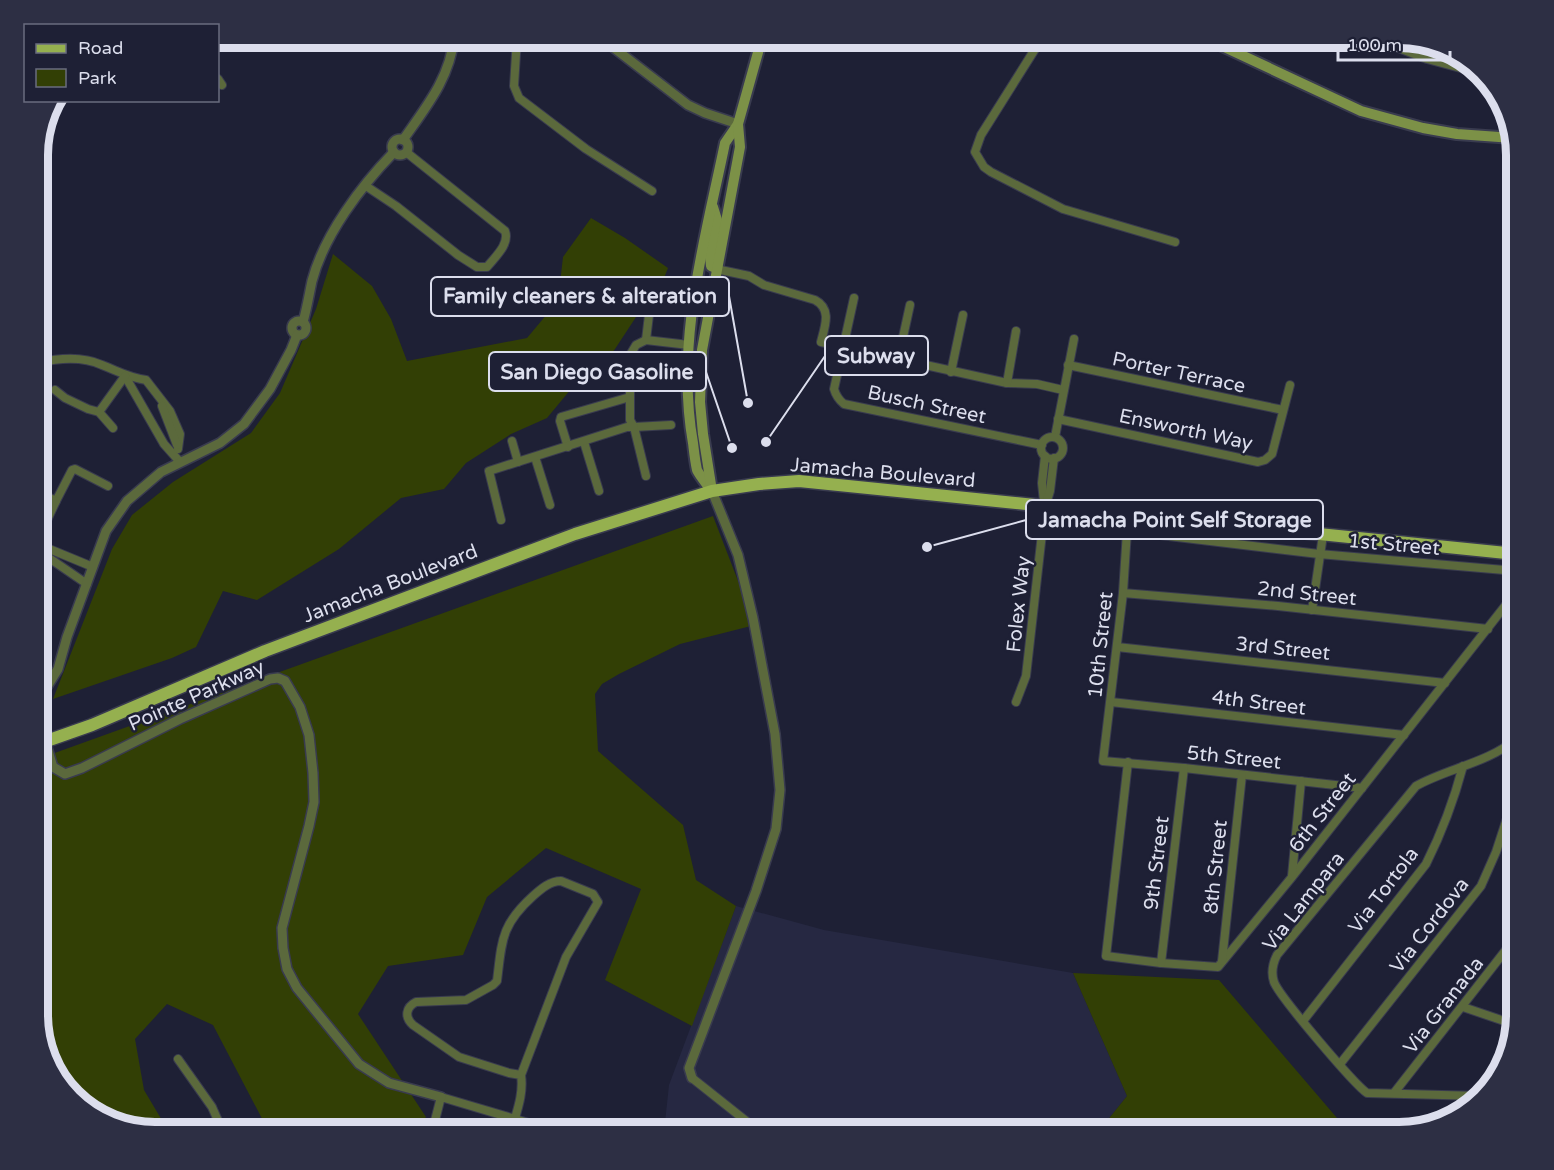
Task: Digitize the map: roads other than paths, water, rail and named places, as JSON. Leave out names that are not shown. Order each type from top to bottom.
[{"type":"main road","points":[[712,492],[698,472],[686,403],[693,298],[725,143],[738,124],[759,48]]},
{"type":"main road","points":[[1226,48],[1361,111],[1423,128],[1457,134],[1504,137]]},
{"type":"main road","points":[[712,492],[700,396],[702,350],[740,147],[738,124]]},
{"type":"main road","points":[[713,204],[717,220],[710,256],[711,266],[716,268]]},
{"type":"main road","points":[[689,345],[693,352],[693,386],[700,396]]},
{"type":"main road","name":"Jamacha Boulevard","points":[[48,741],[92,725],[265,651],[575,534],[712,492],[759,484],[799,482],[1506,553]]},
{"type":"street","points":[[406,152],[400,155],[394,152],[392,149],[394,142],[403,140],[438,90],[447,72],[452,48]]},
{"type":"street","points":[[516,48],[514,86],[519,98],[586,149],[652,191]]},
{"type":"street","points":[[614,48],[688,105],[738,124]]},
{"type":"street","points":[[1036,48],[981,135],[975,152],[984,167],[1063,209],[1175,242]]},
{"type":"street","points":[[1399,48],[1461,68]]},
{"type":"street","points":[[403,140],[407,145],[406,152]]},
{"type":"street","points":[[48,685],[58,669],[67,637],[106,531],[127,501],[161,472],[220,443],[244,424],[270,389],[297,334],[305,331],[306,327],[303,322],[308,308],[312,280],[330,236],[346,210],[394,152]]},
{"type":"street","points":[[366,186],[396,206],[458,255],[477,267],[487,267],[506,243],[505,231],[406,152]]},
{"type":"street","points":[[716,268],[749,276],[764,285],[823,304],[826,310],[826,322],[821,342],[951,372],[1007,383],[1037,384],[1063,390]]},
{"type":"street","points":[[646,340],[651,298]]},
{"type":"street","name":"Busch Street","points":[[854,298],[834,389],[836,396],[844,404],[1042,445]]},
{"type":"street","points":[[898,360],[910,305]]},
{"type":"street","points":[[951,372],[963,315]]},
{"type":"street","points":[[1007,383],[1016,331]]},
{"type":"street","points":[[1055,437],[1074,339]]},
{"type":"street","points":[[646,476],[634,427],[630,420],[630,355],[636,345],[646,340],[689,345]]},
{"type":"street","points":[[48,360],[56,358],[84,360],[101,364],[125,376],[146,380],[155,390],[171,425],[180,462]]},
{"type":"street","name":"Porter Terrace","points":[[1068,365],[1283,410]]},
{"type":"street","points":[[125,376],[164,444],[180,462]]},
{"type":"street","points":[[99,412],[125,376]]},
{"type":"street","points":[[630,376],[666,377]]},
{"type":"street","name":"Ensworth Way","points":[[1058,419],[1258,462],[1272,454],[1290,385]]},
{"type":"street","points":[[55,390],[65,398],[99,412],[113,428]]},
{"type":"street","points":[[568,447],[560,421],[561,417],[630,396]]},
{"type":"street","points":[[501,520],[489,471],[627,427],[671,425]]},
{"type":"street","points":[[1045,456],[1054,458],[1061,454],[1063,450],[1061,442],[1055,437],[1047,438],[1042,445],[1045,456],[1042,483],[1045,507]]},
{"type":"street","points":[[512,441],[518,462]]},
{"type":"street","points":[[584,442],[599,491]]},
{"type":"street","points":[[535,457],[550,506]]},
{"type":"street","points":[[1045,507],[1050,490],[1054,458]]},
{"type":"street","points":[[48,517],[73,469],[108,486]]},
{"type":"street","points":[[712,492],[738,555],[748,597],[775,734],[780,790],[776,829],[756,891],[689,1068],[692,1078],[747,1122]]},
{"type":"street","points":[[48,497],[56,501]]},
{"type":"street","name":"Folex Way","points":[[1016,702],[1026,676],[1045,507]]},
{"type":"street","name":"1st Street","points":[[1127,531],[1319,554],[1506,570]]},
{"type":"street","name":"10th Street","points":[[1103,761],[1123,593],[1127,531]]},
{"type":"street","points":[[1312,610],[1323,535]]},
{"type":"street","points":[[48,551],[93,567]]},
{"type":"street","points":[[59,565],[63,555]]},
{"type":"street","points":[[48,557],[87,584]]},
{"type":"street","name":"2nd Street","points":[[1123,593],[1488,629]]},
{"type":"street","name":"6th Street","points":[[1221,962],[1292,878],[1506,605]]},
{"type":"street","name":"3rd Street","points":[[1117,647],[1445,682]]},
{"type":"street","name":"Pointe Parkway","points":[[48,756],[54,767],[65,774],[270,679],[278,678],[285,681],[300,707],[309,735],[314,802],[283,918],[282,948],[287,969],[297,988],[359,1064],[389,1083],[524,1122]]},
{"type":"street","name":"4th Street","points":[[1111,702],[1404,735]]},
{"type":"street","name":"Via Lampara","points":[[1469,1096],[1367,1094],[1303,1021],[1275,985],[1273,970],[1277,955],[1416,786],[1430,778],[1506,747]]},
{"type":"street","name":"5th Street","points":[[1103,761],[1362,788]]},
{"type":"street","points":[[1128,762],[1106,956],[1210,968],[1218,967],[1221,962]]},
{"type":"street","name":"Via Tortola","points":[[1303,1021],[1426,864],[1449,812],[1464,766]]},
{"type":"street","name":"9th Street","points":[[1161,963],[1185,768]]},
{"type":"street","name":"8th Street","points":[[1221,962],[1242,775]]},
{"type":"street","points":[[1292,878],[1301,781]]},
{"type":"street","name":"Via Cordova","points":[[1340,1064],[1481,886],[1494,858],[1506,821]]},
{"type":"street","points":[[513,1122],[520,1103],[521,1075],[566,957],[598,902],[593,894],[561,881],[541,888],[513,916],[502,937],[497,981],[493,985],[466,1000],[417,1002],[407,1011],[407,1017],[413,1025],[459,1057],[521,1075]]},
{"type":"street","name":"Via Granada","points":[[1394,1093],[1506,952]]},
{"type":"street","points":[[1463,1007],[1506,1022]]},
{"type":"street","points":[[178,1059],[212,1107],[219,1122]]},
{"type":"street","points":[[435,1122],[441,1097]]},
{"type":"place","name":"Family cleaners & alteration","points":[[748,403]]},
{"type":"place","name":"Subway","points":[[766,442]]},
{"type":"place","name":"San Diego Gasoline","points":[[732,448]]},
{"type":"place","name":"Jamacha Point Self Storage","points":[[927,547]]}]
